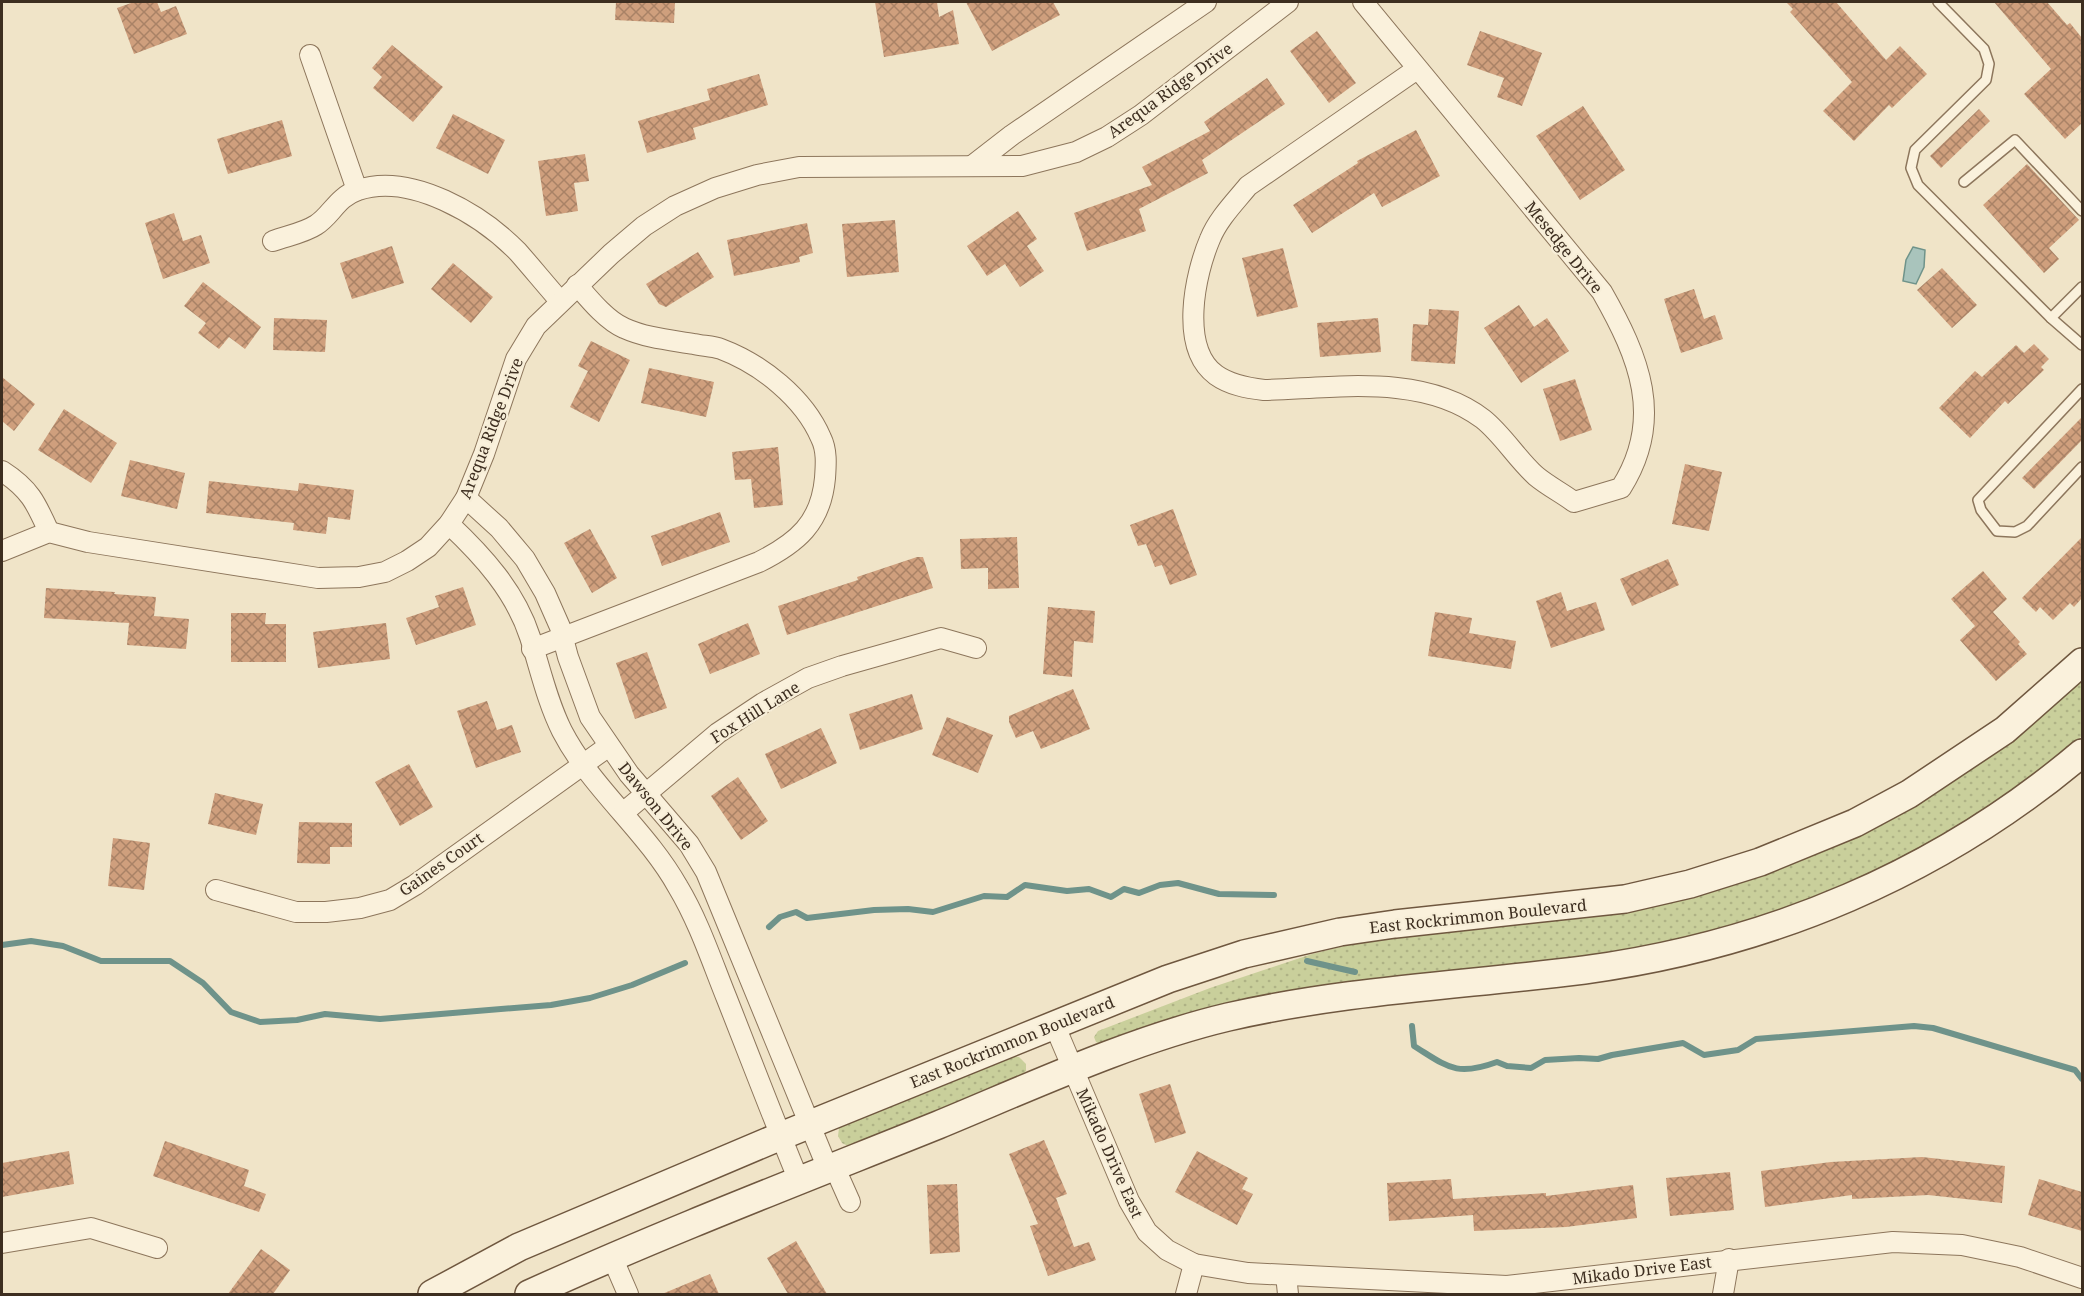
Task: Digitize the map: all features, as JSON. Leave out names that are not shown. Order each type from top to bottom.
[{"type":"main road","name":"East Rockrimmon Boulevard","points":[[432,1294],[519,1246],[781,1136],[1168,979],[1244,954],[1292,942],[1395,924],[1625,899],[1690,884],[1760,862],[1855,823],[1909,794],[2005,730],[2082,662]]},
{"type":"main road","points":[[529,1294],[612,1257],[1073,1070],[1152,1040],[1225,1018],[1338,996],[1585,970],[1719,944],[1776,927],[1867,890],[1926,861],[2013,808],[2082,753]]},
{"type":"street","points":[[972,166],[1012,135],[1206,2]]},
{"type":"street","name":"Arequa Ridge Drive","points":[[49,532],[88,542],[318,578],[359,578],[385,572],[407,561],[428,546],[449,524],[466,498],[516,359],[536,326],[577,285],[644,226],[675,206],[715,188],[757,175],[799,167],[1022,166],[1076,152],[1141,115],[1288,2]]},
{"type":"street","name":"Mesedge Drive","points":[[1363,2],[1602,292],[1618,320],[1641,380],[1645,418],[1641,446],[1633,469],[1621,488],[1574,502],[1537,476],[1485,421],[1466,407],[1425,392],[1389,387],[1264,390],[1247,388],[1228,382],[1214,373],[1200,354],[1193,328],[1195,296],[1211,237],[1230,208],[1248,186],[1417,69]]},
{"type":"street","points":[[310,55],[357,190]]},
{"type":"street","points":[[273,241],[317,225],[336,204],[357,190],[385,186],[410,188],[435,196],[494,231],[517,252],[560,301]]},
{"type":"street","points":[[532,649],[759,562],[784,549],[798,539],[810,524],[820,505],[826,460],[822,439],[798,401],[753,365],[720,348],[647,336],[621,327],[593,303],[577,285]]},
{"type":"street","points":[[2,471],[18,482],[35,501],[49,532],[2,551]]},
{"type":"street","name":"Dawson Drive","points":[[466,498],[499,528],[525,559],[545,593],[590,717],[629,774],[689,844],[706,872],[810,1125],[850,1202]]},
{"type":"street","name":"Dawson Drive","points":[[449,524],[500,577],[517,607],[530,638],[562,731],[604,794],[623,813],[663,862],[693,914],[799,1181]]},
{"type":"street","name":"Fox Hill Lane","points":[[623,813],[718,733],[763,702],[808,678],[941,638],[976,648]]},
{"type":"street","name":"Gaines Court","points":[[216,890],[296,912],[326,912],[360,908],[390,900],[415,885],[609,746]]},
{"type":"street","name":"Mikado Drive East","points":[[1054,1024],[1129,1201],[1147,1232],[1167,1250],[1194,1264],[1248,1273],[1287,1285],[1507,1286],[1893,1242],[1962,1245],[2020,1257],[2082,1278]]},
{"type":"street","points":[[2,1243],[91,1228],[157,1248]]},
{"type":"street","points":[[612,1257],[628,1294]]},
{"type":"street","points":[[1723,1294],[1729,1259]]},
{"type":"street","points":[[1186,1294],[1194,1264]]},
{"type":"lane","points":[[1938,2],[1984,49],[1989,64],[1986,80],[1915,150],[1911,168],[1918,185],[2051,318],[2082,345]]},
{"type":"lane","points":[[1964,182],[2015,140],[2082,211]]},
{"type":"lane","points":[[2051,318],[2082,287]]},
{"type":"lane","points":[[2082,389],[1978,500],[1981,510],[1997,531],[2015,532],[2027,526],[2082,466]]},
{"type":"green space","points":[[2082,678],[2082,736],[2014,791],[1950,833],[1887,867],[1817,898],[1680,942],[1102,1045],[1096,1042],[1094,1037],[1098,1031],[1210,988],[1312,954],[1360,942],[1734,884]]},
{"type":"green space","points":[[1011,1056],[1019,1057],[1026,1064],[1026,1071],[1018,1078],[850,1147],[842,1143],[838,1136],[842,1125]]},
{"type":"water","points":[[1913,247],[1925,250],[1924,267],[1916,284],[1903,281],[1906,260]]},
{"type":"building","points":[[134,2],[157,2],[161,12],[176,6],[187,34],[134,54],[117,8]]},
{"type":"building","points":[[616,2],[675,2],[674,23],[615,20]]},
{"type":"building","points":[[875,2],[937,2],[939,17],[953,10],[959,44],[884,57]]},
{"type":"building","points":[[966,2],[1053,2],[1060,15],[992,51]]},
{"type":"building","points":[[1786,2],[1836,2],[1886,60],[1900,46],[1927,74],[1892,108],[1889,105],[1854,141],[1823,111],[1852,82],[1790,12],[1793,9]]},
{"type":"building","points":[[1994,2],[2047,2],[2067,25],[2070,23],[2082,38],[2082,123],[2065,139],[2024,94],[2051,69]]},
{"type":"building","points":[[1317,31],[1356,83],[1329,103],[1290,51]]},
{"type":"building","points":[[1480,31],[1542,53],[1522,106],[1497,97],[1504,78],[1467,65]]},
{"type":"building","points":[[392,45],[443,87],[413,122],[373,88],[382,77],[372,68]]},
{"type":"building","points":[[759,74],[768,105],[693,128],[696,139],[647,153],[638,121],[710,100],[707,89]]},
{"type":"building","points":[[1267,78],[1285,104],[1202,160],[1208,173],[1139,209],[1146,231],[1087,251],[1074,213],[1152,185],[1142,167],[1210,131],[1204,122]]},
{"type":"building","points":[[1583,106],[1625,170],[1580,200],[1536,136]]},
{"type":"building","points":[[1979,109],[1990,121],[1941,168],[1930,156]]},
{"type":"building","points":[[453,114],[505,140],[488,174],[436,148]]},
{"type":"building","points":[[282,120],[292,156],[228,174],[217,139]]},
{"type":"building","points":[[1416,130],[1440,176],[1382,207],[1374,193],[1312,233],[1293,205],[1358,163],[1357,161]]},
{"type":"building","points":[[585,154],[589,181],[574,183],[578,211],[546,216],[538,161]]},
{"type":"building","points":[[2027,164],[2079,220],[2049,248],[2059,259],[2044,273],[1983,205]]},
{"type":"building","points":[[1018,211],[1037,239],[1027,246],[1044,271],[1020,287],[1005,264],[987,276],[967,246]]},
{"type":"building","points":[[174,213],[183,241],[201,235],[210,263],[163,279],[145,223]]},
{"type":"building","points":[[895,220],[899,272],[847,277],[842,224]]},
{"type":"building","points":[[807,223],[813,253],[799,257],[800,262],[734,276],[727,240]]},
{"type":"building","points":[[392,246],[404,283],[352,299],[340,263]]},
{"type":"building","points":[[1283,248],[1298,307],[1257,317],[1242,258]]},
{"type":"building","points":[[698,252],[714,277],[666,307],[659,304],[646,284]]},
{"type":"building","points":[[453,263],[493,297],[471,323],[431,289]]},
{"type":"building","points":[[1942,268],[1977,305],[1952,328],[1917,290]]},
{"type":"building","points":[[203,282],[261,327],[245,349],[229,337],[219,349],[198,333],[206,323],[184,306]]},
{"type":"building","points":[[1694,289],[1704,319],[1715,315],[1723,339],[1681,353],[1664,299]]},
{"type":"building","points":[[1519,305],[1534,327],[1547,318],[1569,351],[1521,383],[1484,328]]},
{"type":"building","points":[[1429,309],[1459,311],[1455,364],[1411,361],[1413,324],[1428,325]]},
{"type":"building","points":[[274,318],[327,320],[325,352],[273,350]]},
{"type":"building","points":[[1378,318],[1381,352],[1320,357],[1317,323]]},
{"type":"building","points":[[591,341],[630,360],[599,422],[570,407],[588,371],[578,366]]},
{"type":"building","points":[[2034,344],[2049,359],[2041,367],[2044,370],[2008,404],[2005,401],[1970,438],[1939,408],[1975,371],[1982,377],[2016,345],[2024,353]]},
{"type":"building","points":[[649,368],[714,382],[706,417],[641,403]]},
{"type":"building","points":[[2,377],[35,404],[14,431],[2,421]]},
{"type":"building","points":[[1575,379],[1592,430],[1560,441],[1543,389]]},
{"type":"building","points":[[64,409],[117,443],[91,483],[38,450]]},
{"type":"building","points":[[2082,417],[2082,440],[2034,489],[2022,478]]},
{"type":"building","points":[[778,447],[783,505],[754,508],[751,479],[735,480],[732,452]]},
{"type":"building","points":[[130,460],[185,473],[177,509],[121,496]]},
{"type":"building","points":[[1685,464],[1722,472],[1709,531],[1672,524]]},
{"type":"building","points":[[209,481],[298,491],[299,483],[354,490],[350,520],[328,517],[326,534],[293,530],[294,523],[206,513]]},
{"type":"building","points":[[1173,509],[1197,575],[1170,585],[1162,565],[1155,567],[1146,544],[1138,546],[1130,525]]},
{"type":"building","points":[[720,512],[730,542],[662,566],[651,536]]},
{"type":"building","points":[[590,529],[617,578],[592,593],[564,543]]},
{"type":"building","points":[[1017,537],[1019,588],[988,589],[988,568],[961,569],[960,539]]},
{"type":"building","points":[[2082,537],[2082,598],[2074,607],[2070,603],[2053,620],[2040,607],[2036,612],[2022,598]]},
{"type":"building","points":[[923,557],[933,588],[787,635],[778,606],[858,580],[857,577]]},
{"type":"building","points":[[1668,559],[1679,585],[1632,606],[1620,579]]},
{"type":"building","points":[[1983,571],[2007,599],[1993,612],[2020,642],[2018,644],[2027,654],[1996,681],[1960,640],[1975,626],[1951,599]]},
{"type":"building","points":[[463,587],[476,625],[416,645],[406,618],[439,607],[435,596]]},
{"type":"building","points":[[46,588],[156,597],[154,616],[189,619],[186,649],[127,645],[129,623],[44,618]]},
{"type":"building","points":[[1561,592],[1567,611],[1596,602],[1605,630],[1551,648],[1536,601]]},
{"type":"building","points":[[1048,607],[1095,611],[1093,643],[1074,641],[1072,677],[1043,674]]},
{"type":"building","points":[[1435,612],[1472,618],[1469,633],[1516,641],[1511,669],[1428,656]]},
{"type":"building","points":[[231,613],[266,613],[265,624],[286,624],[286,662],[231,662]]},
{"type":"building","points":[[386,623],[390,659],[318,668],[313,632]]},
{"type":"building","points":[[748,623],[760,654],[710,674],[698,644]]},
{"type":"building","points":[[647,652],[667,708],[635,719],[616,663]]},
{"type":"building","points":[[1073,689],[1090,729],[1041,749],[1033,731],[1016,738],[1009,722],[1009,716]]},
{"type":"building","points":[[912,694],[923,729],[860,750],[849,714]]},
{"type":"building","points":[[487,701],[497,730],[512,725],[521,752],[476,768],[457,711]]},
{"type":"building","points":[[947,717],[993,735],[978,773],[932,755]]},
{"type":"building","points":[[821,728],[837,763],[781,789],[765,754]]},
{"type":"building","points":[[409,764],[433,807],[400,826],[375,782]]},
{"type":"building","points":[[738,777],[768,821],[741,840],[711,796]]},
{"type":"building","points":[[215,793],[263,804],[256,835],[208,824]]},
{"type":"building","points":[[299,822],[352,823],[352,847],[330,847],[330,864],[297,863]]},
{"type":"building","points":[[113,838],[150,843],[144,890],[108,886]]},
{"type":"building","points":[[1170,1084],[1186,1133],[1155,1143],[1139,1094]]},
{"type":"building","points":[[1044,1140],[1067,1194],[1056,1198],[1074,1247],[1089,1242],[1096,1260],[1048,1276],[1030,1226],[1038,1224],[1009,1154]]},
{"type":"building","points":[[165,1141],[249,1170],[244,1186],[266,1194],[259,1212],[153,1176]]},
{"type":"building","points":[[69,1151],[74,1184],[2,1197],[2,1163]]},
{"type":"building","points":[[1197,1151],[1248,1178],[1242,1189],[1253,1194],[1237,1225],[1175,1192]]},
{"type":"building","points":[[1922,1157],[2005,1166],[2002,1203],[1928,1195],[1852,1199],[1852,1195],[1765,1207],[1761,1171],[1831,1162]]},
{"type":"building","points":[[1730,1172],[1734,1210],[1670,1216],[1666,1178]]},
{"type":"building","points":[[1451,1179],[1453,1199],[1546,1193],[1546,1196],[1633,1185],[1637,1218],[1566,1227],[1474,1231],[1473,1215],[1389,1221],[1387,1183]]},
{"type":"building","points":[[2039,1179],[2082,1192],[2082,1231],[2028,1215]]},
{"type":"building","points":[[957,1184],[960,1252],[930,1254],[927,1185]]},
{"type":"building","points":[[796,1241],[827,1294],[788,1294],[767,1258]]},
{"type":"building","points":[[261,1249],[290,1270],[273,1294],[228,1294]]},
{"type":"building","points":[[710,1274],[719,1294],[662,1294]]},
{"type":"waterway","points":[[769,927],[780,917],[796,912],[807,918],[874,910],[908,909],[933,912],[984,896],[1007,897],[1025,885],[1067,891],[1089,889],[1111,897],[1124,889],[1139,893],[1160,885],[1178,883],[1219,894],[1274,895]]},
{"type":"waterway","points":[[2,945],[31,941],[63,946],[101,961],[170,961],[203,983],[231,1012],[260,1022],[297,1020],[325,1014],[380,1019],[551,1005],[590,998],[632,985],[685,963]]},
{"type":"waterway","points":[[1307,961],[1355,972]]},
{"type":"waterway","points":[[1412,1026],[1414,1046],[1444,1064],[1462,1069],[1472,1069],[1497,1062],[1507,1066],[1531,1068],[1545,1060],[1598,1059],[1683,1043],[1704,1055],[1738,1050],[1756,1039],[1914,1026],[1933,1028],[2075,1070],[2082,1079]]}]
